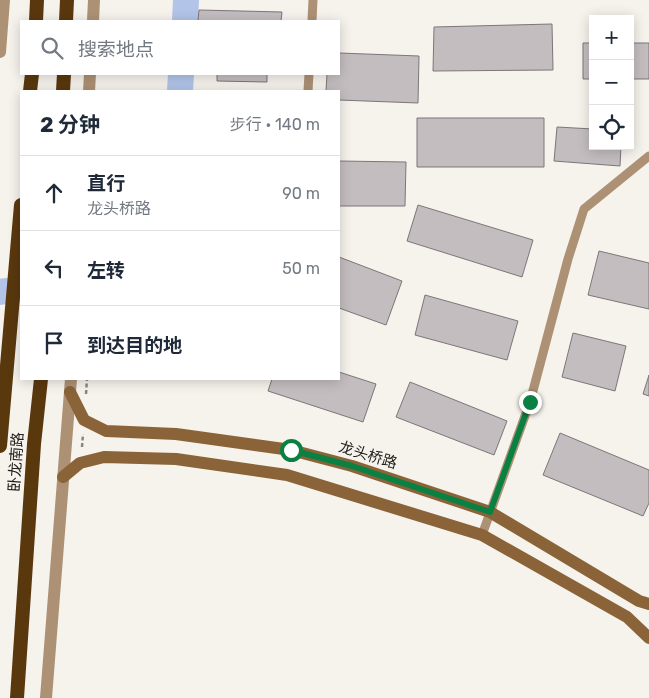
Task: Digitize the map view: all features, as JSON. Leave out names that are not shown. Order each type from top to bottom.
[{"type":"highway","points":[[36,20],[37,0]]},
{"type":"highway","points":[[66,20],[67,0]]},
{"type":"highway","points":[[30,90],[32,75]]},
{"type":"highway","points":[[63,90],[64,75]]},
{"type":"highway","name":"卧龙南路","points":[[0,446],[20,222]]},
{"type":"highway","name":"卧龙南路","points":[[17,698],[33,454],[40,380]]},
{"type":"main road","name":"龙头桥路","points":[[71,385],[84,420],[106,431],[176,434],[291,450],[352,466],[490,512],[639,600],[649,604]]},
{"type":"main road","points":[[63,477],[80,463],[104,457],[176,459],[287,475],[482,535],[627,617],[649,638]]},
{"type":"street","points":[[0,52],[4,0]]},
{"type":"street","points":[[93,20],[94,0]]},
{"type":"street","points":[[89,90],[90,75]]},
{"type":"street","points":[[46,698],[71,385]]},
{"type":"lane","points":[[312,20],[313,0]]},
{"type":"lane","points":[[308,90],[309,75]]},
{"type":"lane","points":[[482,535],[530,402],[568,259],[584,209],[649,156]]},
{"type":"building","points":[[199,10],[282,12],[281,20],[198,20]]},
{"type":"building","points":[[552,24],[553,70],[433,71],[434,27]]},
{"type":"building","points":[[583,43],[589,43],[589,79],[583,79]]},
{"type":"building","points":[[634,43],[649,43],[649,79],[634,79]]},
{"type":"building","points":[[340,53],[419,56],[418,103],[340,100],[340,90],[326,90],[327,75],[340,75]]},
{"type":"building","points":[[217,75],[267,75],[267,82],[217,81]]},
{"type":"building","points":[[417,118],[544,118],[544,167],[417,167]]},
{"type":"building","points":[[557,127],[589,129],[589,150],[621,150],[620,166],[554,161]]},
{"type":"building","points":[[340,161],[406,162],[405,206],[340,206]]},
{"type":"building","points":[[418,205],[533,240],[522,277],[407,241]]},
{"type":"building","points":[[599,251],[649,263],[649,309],[588,295]]},
{"type":"building","points":[[340,257],[402,281],[386,325],[340,308]]},
{"type":"building","points":[[425,295],[518,321],[507,360],[415,335]]},
{"type":"building","points":[[573,333],[626,346],[615,391],[562,377]]},
{"type":"building","points":[[340,372],[376,384],[363,422],[268,391],[272,380],[340,380]]},
{"type":"building","points":[[649,375],[649,396],[643,394]]},
{"type":"building","points":[[410,382],[507,421],[494,455],[396,417]]},
{"type":"building","points":[[560,433],[649,470],[649,503],[643,516],[543,475]]},
{"type":"waterway","points":[[185,20],[186,0]]},
{"type":"waterway","points":[[180,90],[181,75]]},
{"type":"waterway","points":[[0,292],[20,289]]},
{"type":"route","points":[[291,450],[352,466],[490,512],[530,402]]}]
